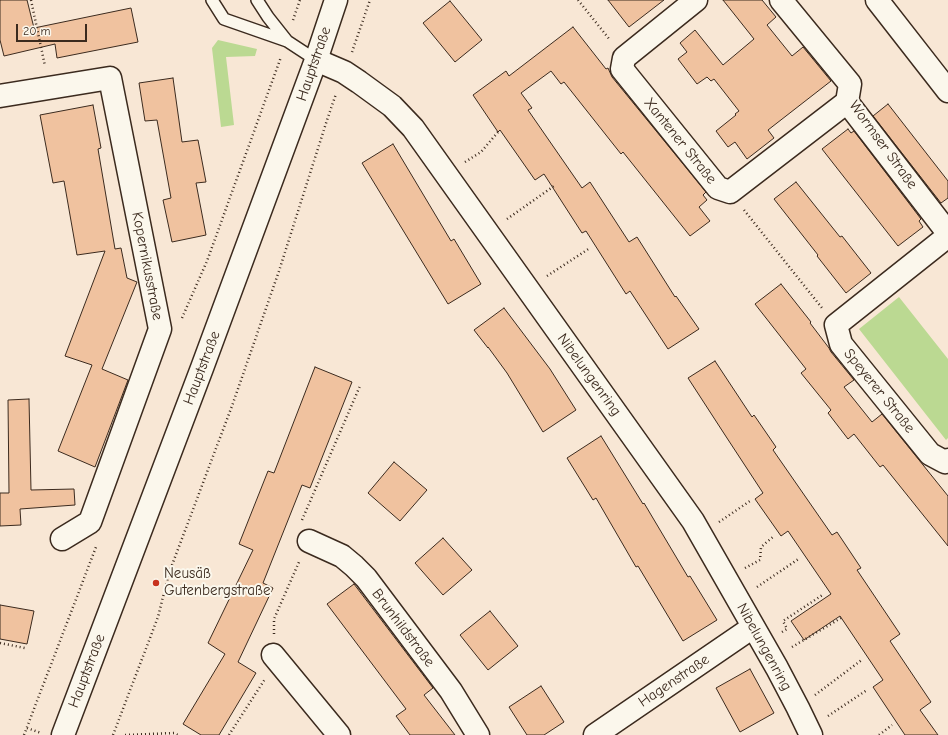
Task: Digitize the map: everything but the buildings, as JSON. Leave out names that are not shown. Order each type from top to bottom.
[{"type":"street","name":"Hauptstraße","points":[[63,735],[202,368],[316,60],[336,0]]},
{"type":"street","points":[[624,58],[696,0]]},
{"type":"street","name":"Wormser Straße","points":[[781,0],[850,84],[847,102],[948,233]]},
{"type":"street","points":[[877,0],[948,91]]},
{"type":"street","name":"Xantener Straße","points":[[624,58],[622,69],[718,188],[730,192],[847,102]]},
{"type":"street","name":"Nibelungenring","points":[[316,60],[344,72],[360,82],[392,106],[413,128],[701,534],[798,708],[809,732]]},
{"type":"street","name":"Kopernikusstraße","points":[[0,96],[110,78],[160,329],[90,522],[62,539]]},
{"type":"street","points":[[836,325],[948,236]]},
{"type":"street","name":"Speyerer Straße","points":[[836,325],[841,344],[930,454],[945,462],[948,460]]},
{"type":"street","name":"Brunhildstraße","points":[[309,541],[342,556],[366,578],[451,691],[478,735]]},
{"type":"street","name":"Hagenstraße","points":[[595,735],[762,643]]},
{"type":"street","points":[[273,655],[339,735]]},
{"type":"lane","points":[[212,0],[224,19],[287,41],[316,60]]},
{"type":"lane","points":[[257,0],[287,41]]},
{"type":"path","points":[[31,0],[50,88]]},
{"type":"path","points":[[113,735],[158,617],[169,573],[232,406],[279,271],[328,117],[357,40],[370,0]]},
{"type":"path","points":[[578,0],[624,58]]},
{"type":"path","points":[[445,174],[481,152],[498,132]]},
{"type":"path","points":[[487,232],[554,186]]},
{"type":"path","points":[[730,192],[836,325]]},
{"type":"path","points":[[527,289],[590,248]]},
{"type":"path","points":[[701,534],[750,501]]},
{"type":"path","points":[[726,579],[760,560],[760,547],[774,536]]},
{"type":"path","points":[[738,600],[800,558]]},
{"type":"path","points":[[762,643],[787,629],[782,621],[824,594]]},
{"type":"path","points":[[762,643],[841,618]]},
{"type":"path","points":[[0,643],[25,648]]},
{"type":"path","points":[[798,708],[863,659]]},
{"type":"path","points":[[809,732],[867,690]]},
{"type":"path","points":[[879,735],[892,726]]},
{"type":"path","points":[[27,728],[46,735]]},
{"type":"path","points":[[125,735],[174,733],[178,735]]},
{"type":"green space","points":[[218,40],[257,49],[255,56],[226,57],[234,125],[221,127],[212,48]]},
{"type":"green space","points":[[899,297],[948,359],[948,438],[946,440],[859,329]]},
{"type":"place","name":"Neusäß Gutenbergstraße","points":[[156,583]]}]
